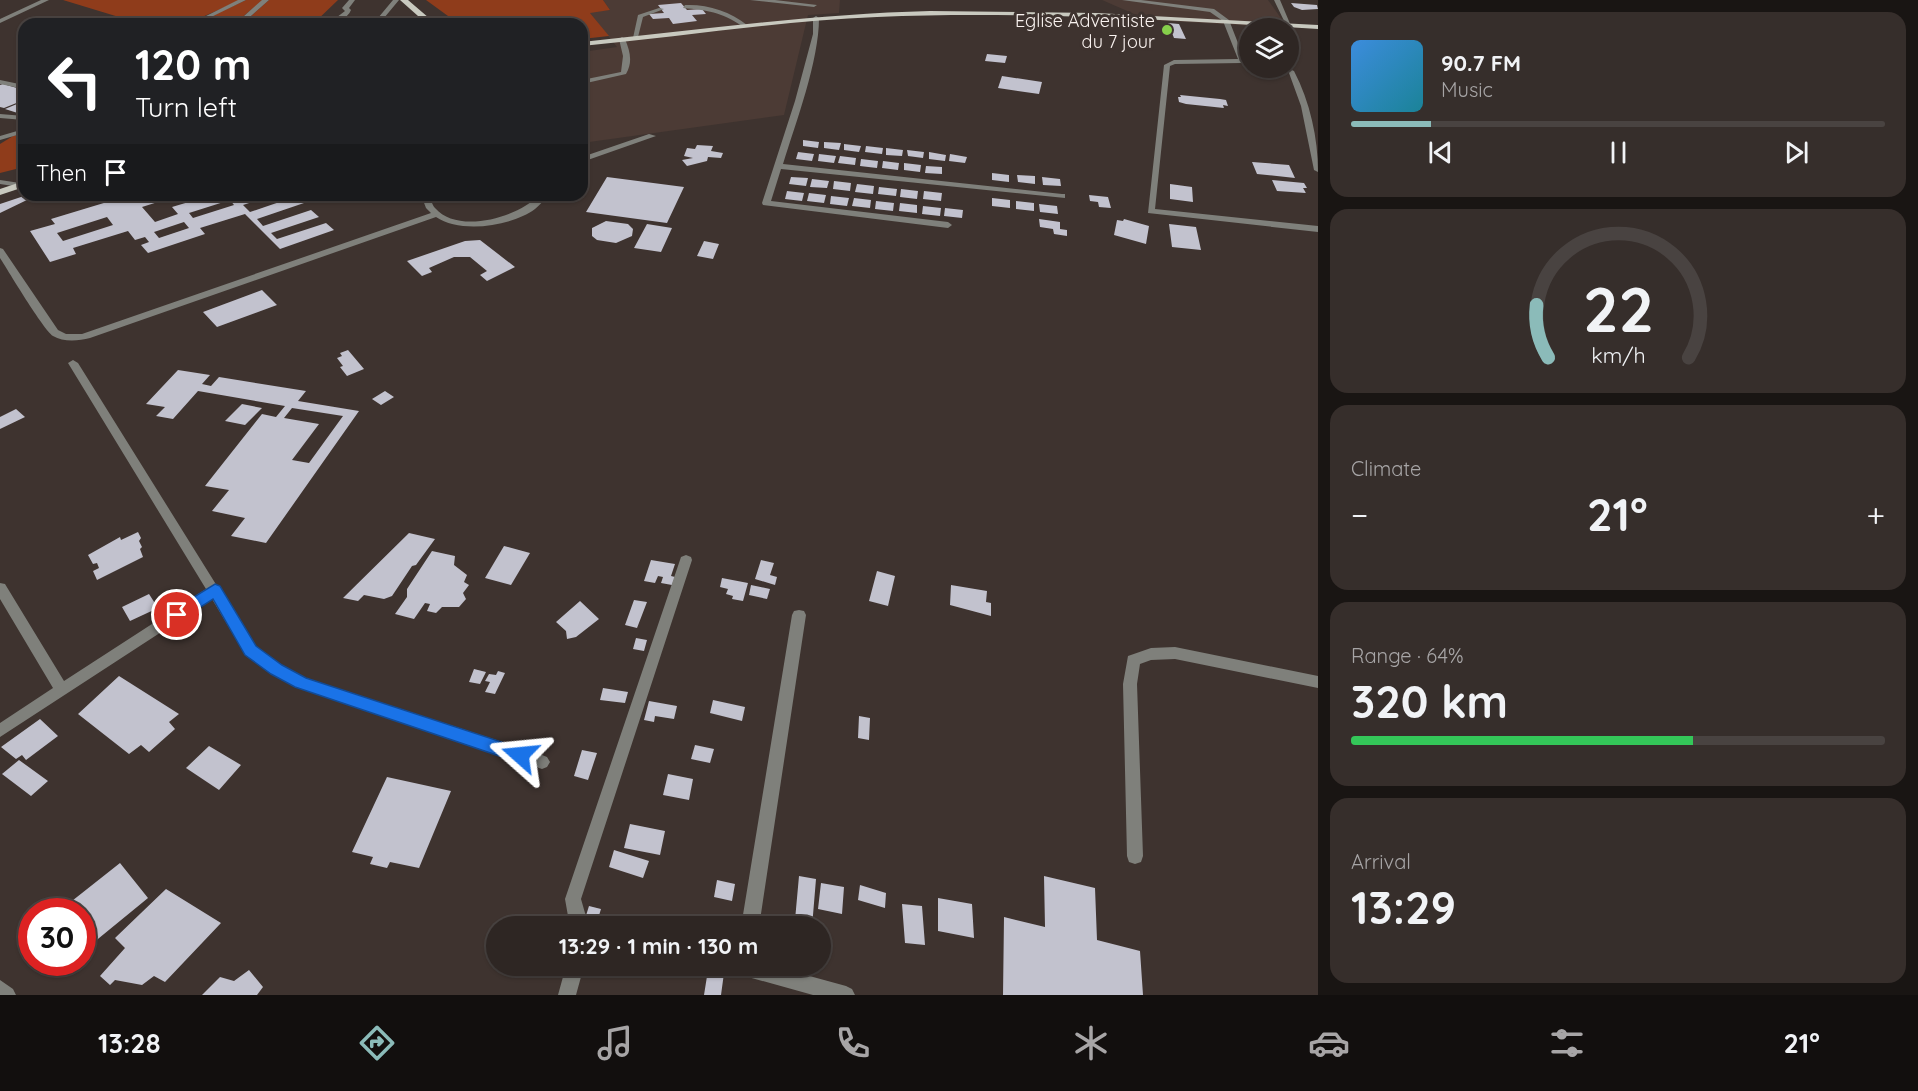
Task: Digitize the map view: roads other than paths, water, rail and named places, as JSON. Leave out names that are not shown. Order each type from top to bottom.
[{"type":"main road","points":[[404,0],[425,18]]},
{"type":"main road","points":[[588,43],[816,18],[1014,12],[1239,21]]},
{"type":"main road","points":[[1299,26],[1318,27]]},
{"type":"main road","points":[[0,192],[18,186]]},
{"type":"street","points":[[0,21],[46,0]]},
{"type":"street","points":[[205,18],[243,0]]},
{"type":"street","points":[[245,18],[266,0]]},
{"type":"street","points":[[340,18],[348,12],[345,8],[352,0]]},
{"type":"street","points":[[381,18],[396,0]]},
{"type":"street","points":[[753,0],[814,3],[816,18],[816,34],[799,101],[766,203],[948,225]]},
{"type":"street","points":[[1125,0],[1212,10],[1226,20],[1239,47]]},
{"type":"street","points":[[1277,0],[1286,18]]},
{"type":"street","points":[[685,7],[700,6],[720,11],[744,25]]},
{"type":"street","points":[[635,38],[640,16],[661,9]]},
{"type":"street","points":[[0,13],[20,12]]},
{"type":"street","points":[[588,81],[624,73],[627,68],[627,55],[622,39]]},
{"type":"street","points":[[1239,62],[1174,62],[1167,65],[1151,210],[1318,229]]},
{"type":"street","points":[[1294,78],[1315,143],[1317,166]]},
{"type":"street","points":[[0,82],[18,85]]},
{"type":"street","points":[[0,117],[18,118]]},
{"type":"street","points":[[0,138],[18,133]]},
{"type":"street","points":[[588,158],[652,136]]},
{"type":"street","points":[[778,166],[1062,196]]},
{"type":"street","points":[[0,182],[18,184]]},
{"type":"street","points":[[426,201],[427,206],[436,214],[460,222],[491,223],[511,219],[528,212],[541,201]]},
{"type":"street","points":[[0,252],[54,332],[59,336],[75,338],[436,214]]},
{"type":"street","points":[[73,363],[250,650],[277,670],[301,683],[542,762]]},
{"type":"street","points":[[577,916],[573,899],[686,560]]},
{"type":"street","points":[[0,588],[62,690]]},
{"type":"street","points":[[0,731],[215,590]]},
{"type":"street","points":[[752,916],[799,615]]},
{"type":"street","points":[[1135,856],[1130,684],[1133,660],[1151,654],[1175,653],[1318,682]]},
{"type":"street","points":[[567,995],[572,976]]},
{"type":"street","points":[[779,976],[846,995]]},
{"type":"street","points":[[0,989],[7,995]]},
{"type":"place","name":"Eglise Adventiste du 7 jour","points":[[1167,30]]}]
